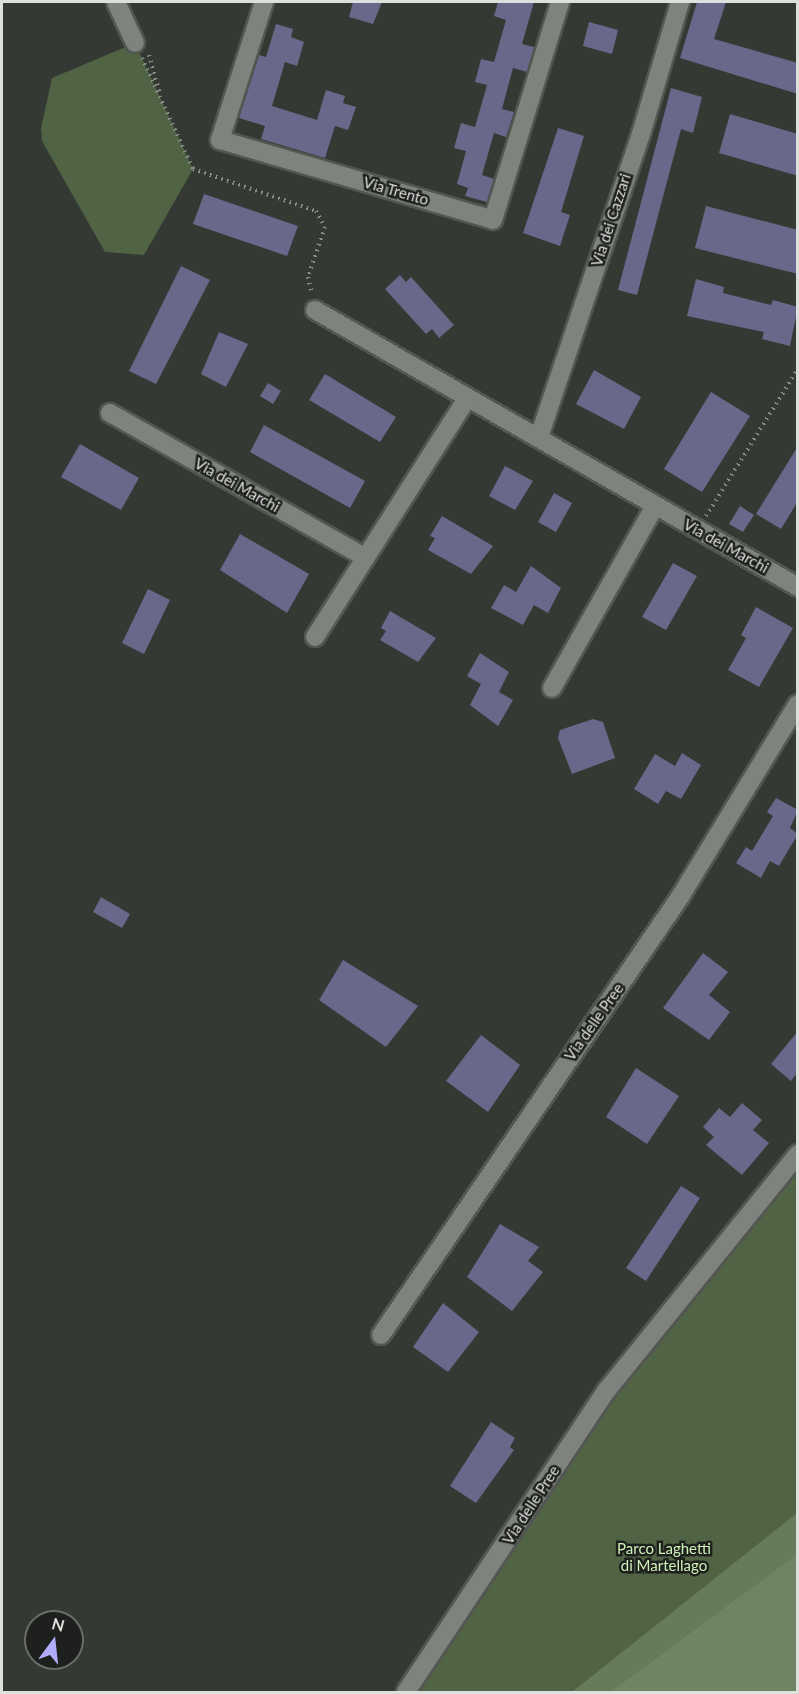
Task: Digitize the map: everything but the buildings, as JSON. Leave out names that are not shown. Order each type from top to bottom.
[{"type":"street","points":[[116,2],[135,43]]},
{"type":"street","name":"Via Trento","points":[[264,2],[220,140],[493,219],[560,2]]},
{"type":"street","name":"Via dei Cazzari","points":[[539,437],[641,134],[680,2]]},
{"type":"street","name":"Via dei Marchi","points":[[315,310],[798,586]]},
{"type":"street","points":[[315,637],[467,398]]},
{"type":"street","name":"Via dei Marchi","points":[[110,413],[365,557]]},
{"type":"street","points":[[552,688],[655,506]]},
{"type":"street","name":"Via delle Pree","points":[[381,1335],[680,897],[798,704]]},
{"type":"street","name":"Via delle Pree","points":[[406,1692],[607,1390],[798,1154]]},
{"type":"path","points":[[135,43],[194,169],[316,211],[325,227],[308,277],[315,310]]},
{"type":"path","points":[[705,518],[798,369]]},
{"type":"green space","points":[[135,43],[193,169],[144,255],[105,252],[42,141],[41,128],[52,78]]},
{"type":"green space","name":"Parco Laghetti di Martellago","points":[[797,1162],[797,1692],[412,1692],[631,1368]]},
{"type":"shaded area","points":[[797,1513],[797,1554],[610,1692],[572,1692]]},
{"type":"shaded area","points":[[797,1554],[797,1692],[610,1692]]}]
